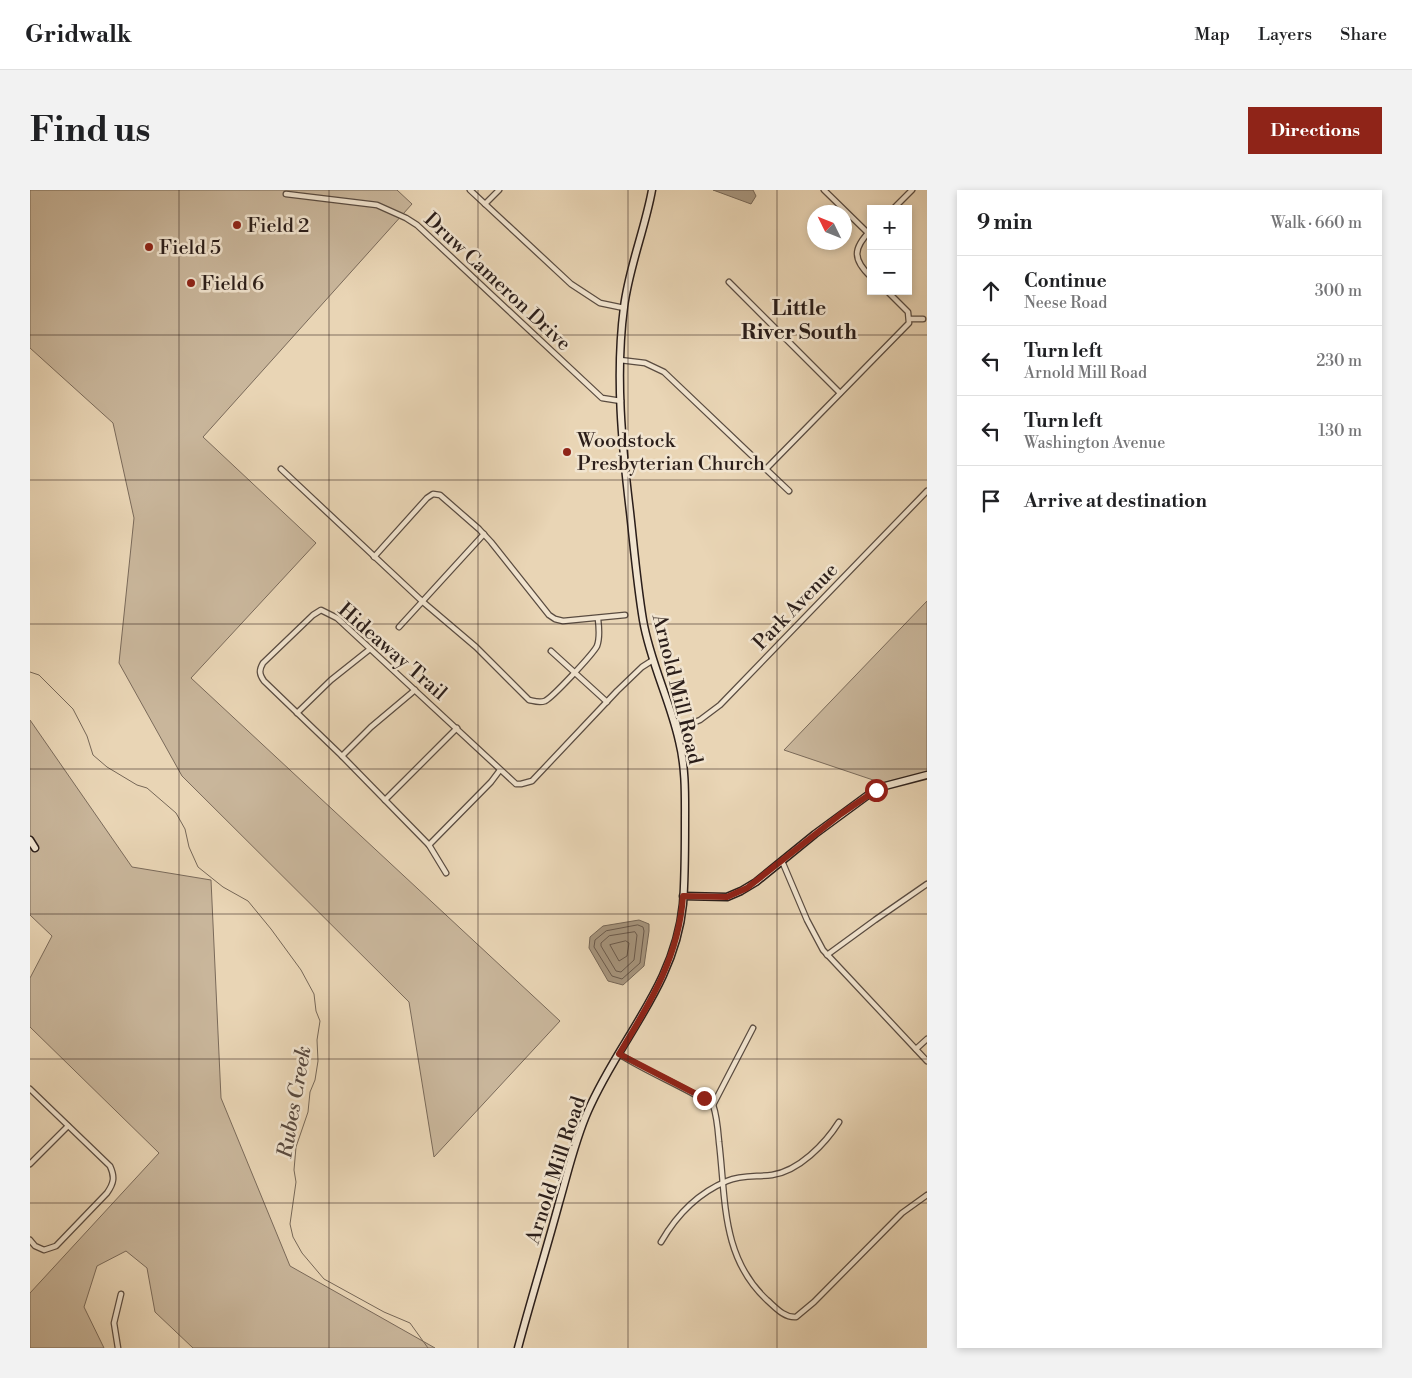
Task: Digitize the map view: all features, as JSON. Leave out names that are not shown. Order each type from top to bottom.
[{"type":"main road","name":"Arnold Mill Road","points":[[518,1348],[576,1145],[589,1108],[653,998],[667,968],[677,937],[683,896],[684,782],[682,752],[653,660],[644,624],[626,477],[621,401],[620,360],[624,308],[628,284],[648,214],[652,190]]},
{"type":"main road","points":[[683,896],[727,897],[747,888],[868,795],[885,786],[927,775]]},
{"type":"main road","points":[[30,840],[35,848]]},
{"type":"street","points":[[470,190],[583,294],[600,303],[624,308]]},
{"type":"street","points":[[485,204],[500,190]]},
{"type":"street","points":[[824,190],[867,228]]},
{"type":"street","points":[[897,205],[912,190]]},
{"type":"street","name":"Druw Cameron Drive","points":[[286,194],[377,205],[406,218],[417,225],[602,398],[621,401]]},
{"type":"street","points":[[867,235],[858,246],[857,256],[858,262],[867,272]]},
{"type":"street","points":[[729,282],[840,393]]},
{"type":"street","points":[[891,295],[908,312],[910,319]]},
{"type":"street","points":[[767,468],[901,332],[910,319]]},
{"type":"street","points":[[910,319],[923,319]]},
{"type":"street","points":[[620,360],[645,363],[664,372],[789,491]]},
{"type":"street","points":[[281,469],[422,602],[476,647],[529,700],[545,701],[575,672],[596,648],[598,619]]},
{"type":"street","name":"Park Avenue","points":[[676,730],[700,720],[720,704],[927,491]]},
{"type":"street","points":[[374,557],[433,494],[440,495],[484,534],[549,615],[555,619],[563,621],[625,615]]},
{"type":"street","points":[[399,627],[484,534]]},
{"type":"street","name":"Hideaway Trail","points":[[446,873],[429,845],[264,680],[260,675],[263,663],[281,644],[321,610],[337,618],[516,784],[532,781],[606,702]]},
{"type":"street","points":[[297,713],[331,680],[370,649]]},
{"type":"street","points":[[550,651],[606,702],[642,667],[653,660]]},
{"type":"street","points":[[342,756],[371,727],[415,690]]},
{"type":"street","points":[[385,800],[457,728]]},
{"type":"street","points":[[429,845],[491,782],[500,770]]},
{"type":"street","points":[[782,861],[808,920],[827,955],[927,1061]]},
{"type":"street","points":[[827,955],[927,884]]},
{"type":"street","points":[[753,1028],[713,1105],[718,1126],[730,1237],[741,1266],[764,1297],[785,1314],[792,1317],[800,1314],[902,1213],[927,1194]]},
{"type":"street","points":[[916,1049],[927,1038]]},
{"type":"street","points":[[619,1054],[699,1095],[713,1105]]},
{"type":"street","points":[[30,1089],[110,1166],[114,1176],[113,1184],[96,1206],[56,1246],[44,1250],[35,1246],[30,1240]]},
{"type":"street","points":[[661,1242],[691,1204],[705,1192],[733,1180],[785,1171],[815,1150],[830,1135],[839,1122]]},
{"type":"street","points":[[30,1164],[68,1126]]},
{"type":"street","points":[[118,1348],[114,1323],[122,1294]]},
{"type":"shaded area","points":[[30,190],[397,190],[412,204],[203,437],[316,543],[191,678],[560,1021],[434,1157],[409,1002],[182,776],[119,663],[134,518],[113,423],[30,348]]},
{"type":"shaded area","points":[[927,601],[927,772],[882,783],[784,750]]},
{"type":"shaded area","points":[[30,720],[132,867],[211,880],[221,1098],[290,1266],[435,1348],[193,1348],[155,1312],[147,1268],[126,1251],[97,1266],[84,1307],[104,1348],[30,1348],[30,1293],[159,1153],[30,1027],[30,978],[52,936],[30,915]]},
{"type":"water","points":[[713,190],[753,190],[756,196],[751,204]]},
{"type":"water","points":[[639,920],[649,924],[644,966],[623,985],[608,981],[589,948],[590,937],[603,926]]},
{"type":"waterway","name":"Rubes Creek","points":[[30,672],[39,675],[73,709],[87,736],[93,755],[107,767],[137,785],[147,788],[176,813],[185,829],[189,847],[198,867],[223,887],[248,901],[301,970],[314,994],[316,1011],[320,1021],[315,1080],[310,1092],[308,1112],[296,1147],[294,1170],[296,1182],[290,1224],[293,1237],[302,1253],[324,1279],[384,1312],[410,1323],[428,1348]]},
{"type":"place","name":"Field 2","points":[[237,225]]},
{"type":"place","name":"Field 5","points":[[149,247]]},
{"type":"place","name":"Field 6","points":[[191,283]]},
{"type":"place","name":"Woodstock Presbyterian Church","points":[[567,452]]},
{"type":"district","name":"Little River South","points":[[799,320]]},
{"type":"route","points":[[704,1098],[619,1054],[653,998],[667,968],[681,919],[683,896],[727,897],[747,888],[841,814],[876,790]]}]
